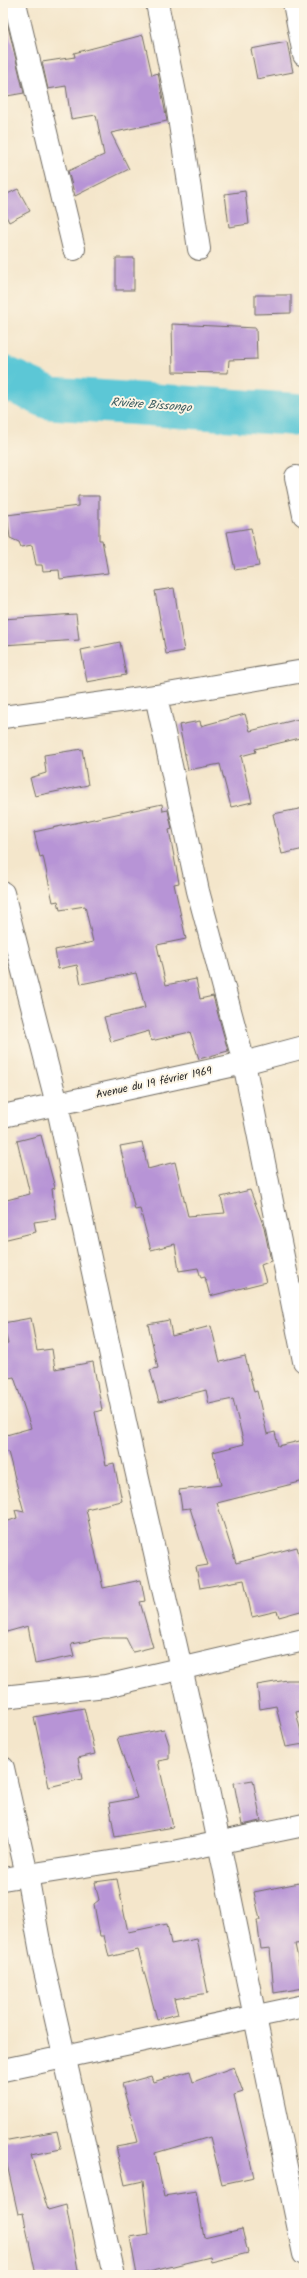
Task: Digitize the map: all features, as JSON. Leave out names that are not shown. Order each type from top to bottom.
[{"type":"street","points":[[15,3],[74,249]]},
{"type":"street","points":[[157,3],[176,98],[199,249]]},
{"type":"street","points":[[294,3],[304,55]]},
{"type":"street","points":[[296,476],[304,515]]},
{"type":"street","points":[[3,717],[156,696],[304,671]]},
{"type":"street","points":[[156,696],[198,891],[244,1063],[304,1361]]},
{"type":"street","points":[[3,893],[57,1104],[126,1426],[219,1842],[254,2018],[304,2254]]},
{"type":"street","name":"Avenue du 19 février 1969","points":[[3,1116],[244,1063],[304,1047]]},
{"type":"street","points":[[3,1697],[106,1686],[304,1640]]},
{"type":"street","points":[[3,1768],[27,1875],[42,1958],[114,2275]]},
{"type":"street","points":[[3,1879],[219,1842],[304,1825]]},
{"type":"street","points":[[3,2070],[254,2018],[304,2006]]},
{"type":"building","points":[[8,26],[24,93],[7,96],[3,80],[3,27]]},
{"type":"building","points":[[143,35],[152,75],[158,73],[167,121],[111,133],[129,169],[75,196],[68,171],[104,155],[96,115],[71,119],[66,86],[48,89],[42,62],[75,57],[74,53]]},
{"type":"building","points":[[287,42],[293,72],[257,79],[251,49]]},
{"type":"building","points":[[18,189],[30,211],[9,222],[3,210],[3,196]]},
{"type":"building","points":[[245,191],[249,224],[229,227],[225,194]]},
{"type":"building","points":[[116,258],[134,258],[134,290],[116,290]]},
{"type":"building","points":[[255,295],[291,295],[291,313],[255,314]]},
{"type":"building","points":[[172,324],[256,328],[257,359],[229,360],[228,373],[173,372]]},
{"type":"building","points":[[78,496],[99,496],[99,540],[102,540],[108,573],[60,579],[59,570],[43,571],[42,565],[36,565],[32,545],[21,547],[19,542],[10,538],[7,515],[78,506]]},
{"type":"building","points":[[251,528],[259,566],[235,570],[227,532]]},
{"type":"building","points":[[174,588],[184,651],[166,654],[155,591]]},
{"type":"building","points":[[76,614],[79,640],[3,645],[3,619]]},
{"type":"building","points":[[120,642],[126,675],[87,682],[81,650]]},
{"type":"building","points":[[245,714],[250,731],[299,719],[304,737],[255,749],[256,752],[241,756],[252,802],[231,807],[220,764],[188,770],[179,725],[200,721],[201,726]]},
{"type":"building","points":[[82,749],[88,785],[35,796],[30,778],[46,773],[44,755]]},
{"type":"building","points":[[162,804],[163,811],[168,810],[172,829],[169,830],[179,883],[174,884],[186,939],[157,945],[166,985],[196,979],[200,999],[213,996],[228,1051],[199,1059],[190,1032],[151,1041],[149,1031],[111,1042],[104,1017],[145,1008],[136,973],[81,984],[77,965],[58,969],[55,950],[93,942],[85,906],[60,910],[58,901],[53,902],[43,856],[40,857],[34,832]]},
{"type":"building","points":[[304,808],[304,849],[282,854],[273,814]]},
{"type":"building","points":[[41,1135],[55,1188],[52,1189],[56,1219],[34,1222],[36,1232],[3,1240],[3,1201],[30,1194],[17,1141]]},
{"type":"building","points":[[142,1142],[148,1169],[175,1162],[188,1216],[225,1213],[221,1197],[250,1190],[264,1227],[271,1261],[261,1265],[266,1282],[210,1296],[205,1277],[201,1278],[198,1268],[179,1271],[175,1244],[151,1250],[140,1209],[135,1210],[120,1146]]},
{"type":"building","points":[[31,1318],[37,1351],[52,1349],[55,1369],[93,1362],[102,1410],[95,1412],[106,1465],[114,1463],[122,1501],[86,1509],[103,1588],[141,1580],[145,1601],[140,1602],[153,1647],[133,1652],[126,1638],[103,1638],[71,1644],[74,1656],[35,1664],[28,1626],[3,1633],[3,1523],[17,1518],[15,1510],[24,1512],[8,1452],[3,1453],[3,1436],[31,1428],[14,1377],[3,1379],[3,1345],[8,1344],[3,1323]]},
{"type":"building","points":[[169,1320],[172,1336],[211,1326],[220,1362],[245,1356],[254,1392],[257,1391],[267,1434],[275,1432],[278,1446],[304,1440],[304,1481],[217,1503],[236,1563],[297,1547],[304,1573],[304,1610],[279,1617],[277,1611],[252,1617],[244,1580],[200,1588],[196,1567],[208,1565],[190,1508],[182,1509],[179,1490],[221,1485],[213,1452],[244,1444],[233,1399],[209,1404],[206,1390],[159,1402],[150,1370],[158,1368],[148,1324]]},
{"type":"building","points":[[287,1680],[304,1680],[304,1710],[296,1712],[304,1744],[286,1747],[276,1706],[260,1709],[257,1685]]},
{"type":"building","points":[[84,1708],[95,1754],[78,1758],[82,1779],[49,1787],[34,1717]]},
{"type":"building","points":[[164,1729],[169,1744],[169,1759],[158,1761],[173,1827],[115,1837],[109,1803],[137,1798],[117,1738]]},
{"type":"building","points":[[253,1780],[261,1821],[242,1825],[234,1783]]},
{"type":"building","points":[[117,1879],[128,1932],[167,1924],[171,1944],[197,1939],[208,1993],[174,1999],[178,2014],[157,2019],[138,1950],[109,1957],[104,1936],[100,1936],[94,1904],[99,1900],[95,1882]]},
{"type":"building","points":[[304,1882],[304,1943],[295,1944],[304,1988],[274,1993],[270,1948],[261,1949],[257,1920],[260,1920],[254,1892]]},
{"type":"building","points":[[234,2067],[243,2092],[234,2095],[254,2177],[222,2184],[210,2137],[155,2153],[164,2196],[196,2191],[204,2238],[242,2229],[248,2253],[211,2262],[210,2257],[137,2275],[130,2237],[149,2234],[143,2181],[125,2185],[116,2146],[138,2142],[122,2084],[151,2076],[153,2082],[190,2071],[193,2082]]},
{"type":"building","points":[[57,2131],[61,2149],[31,2155],[48,2210],[66,2205],[79,2275],[36,2275],[23,2213],[18,2214],[3,2146],[3,2141]]},
{"type":"waterway","name":"Rivière Bissongo","points":[[3,377],[50,398],[304,415]]}]
